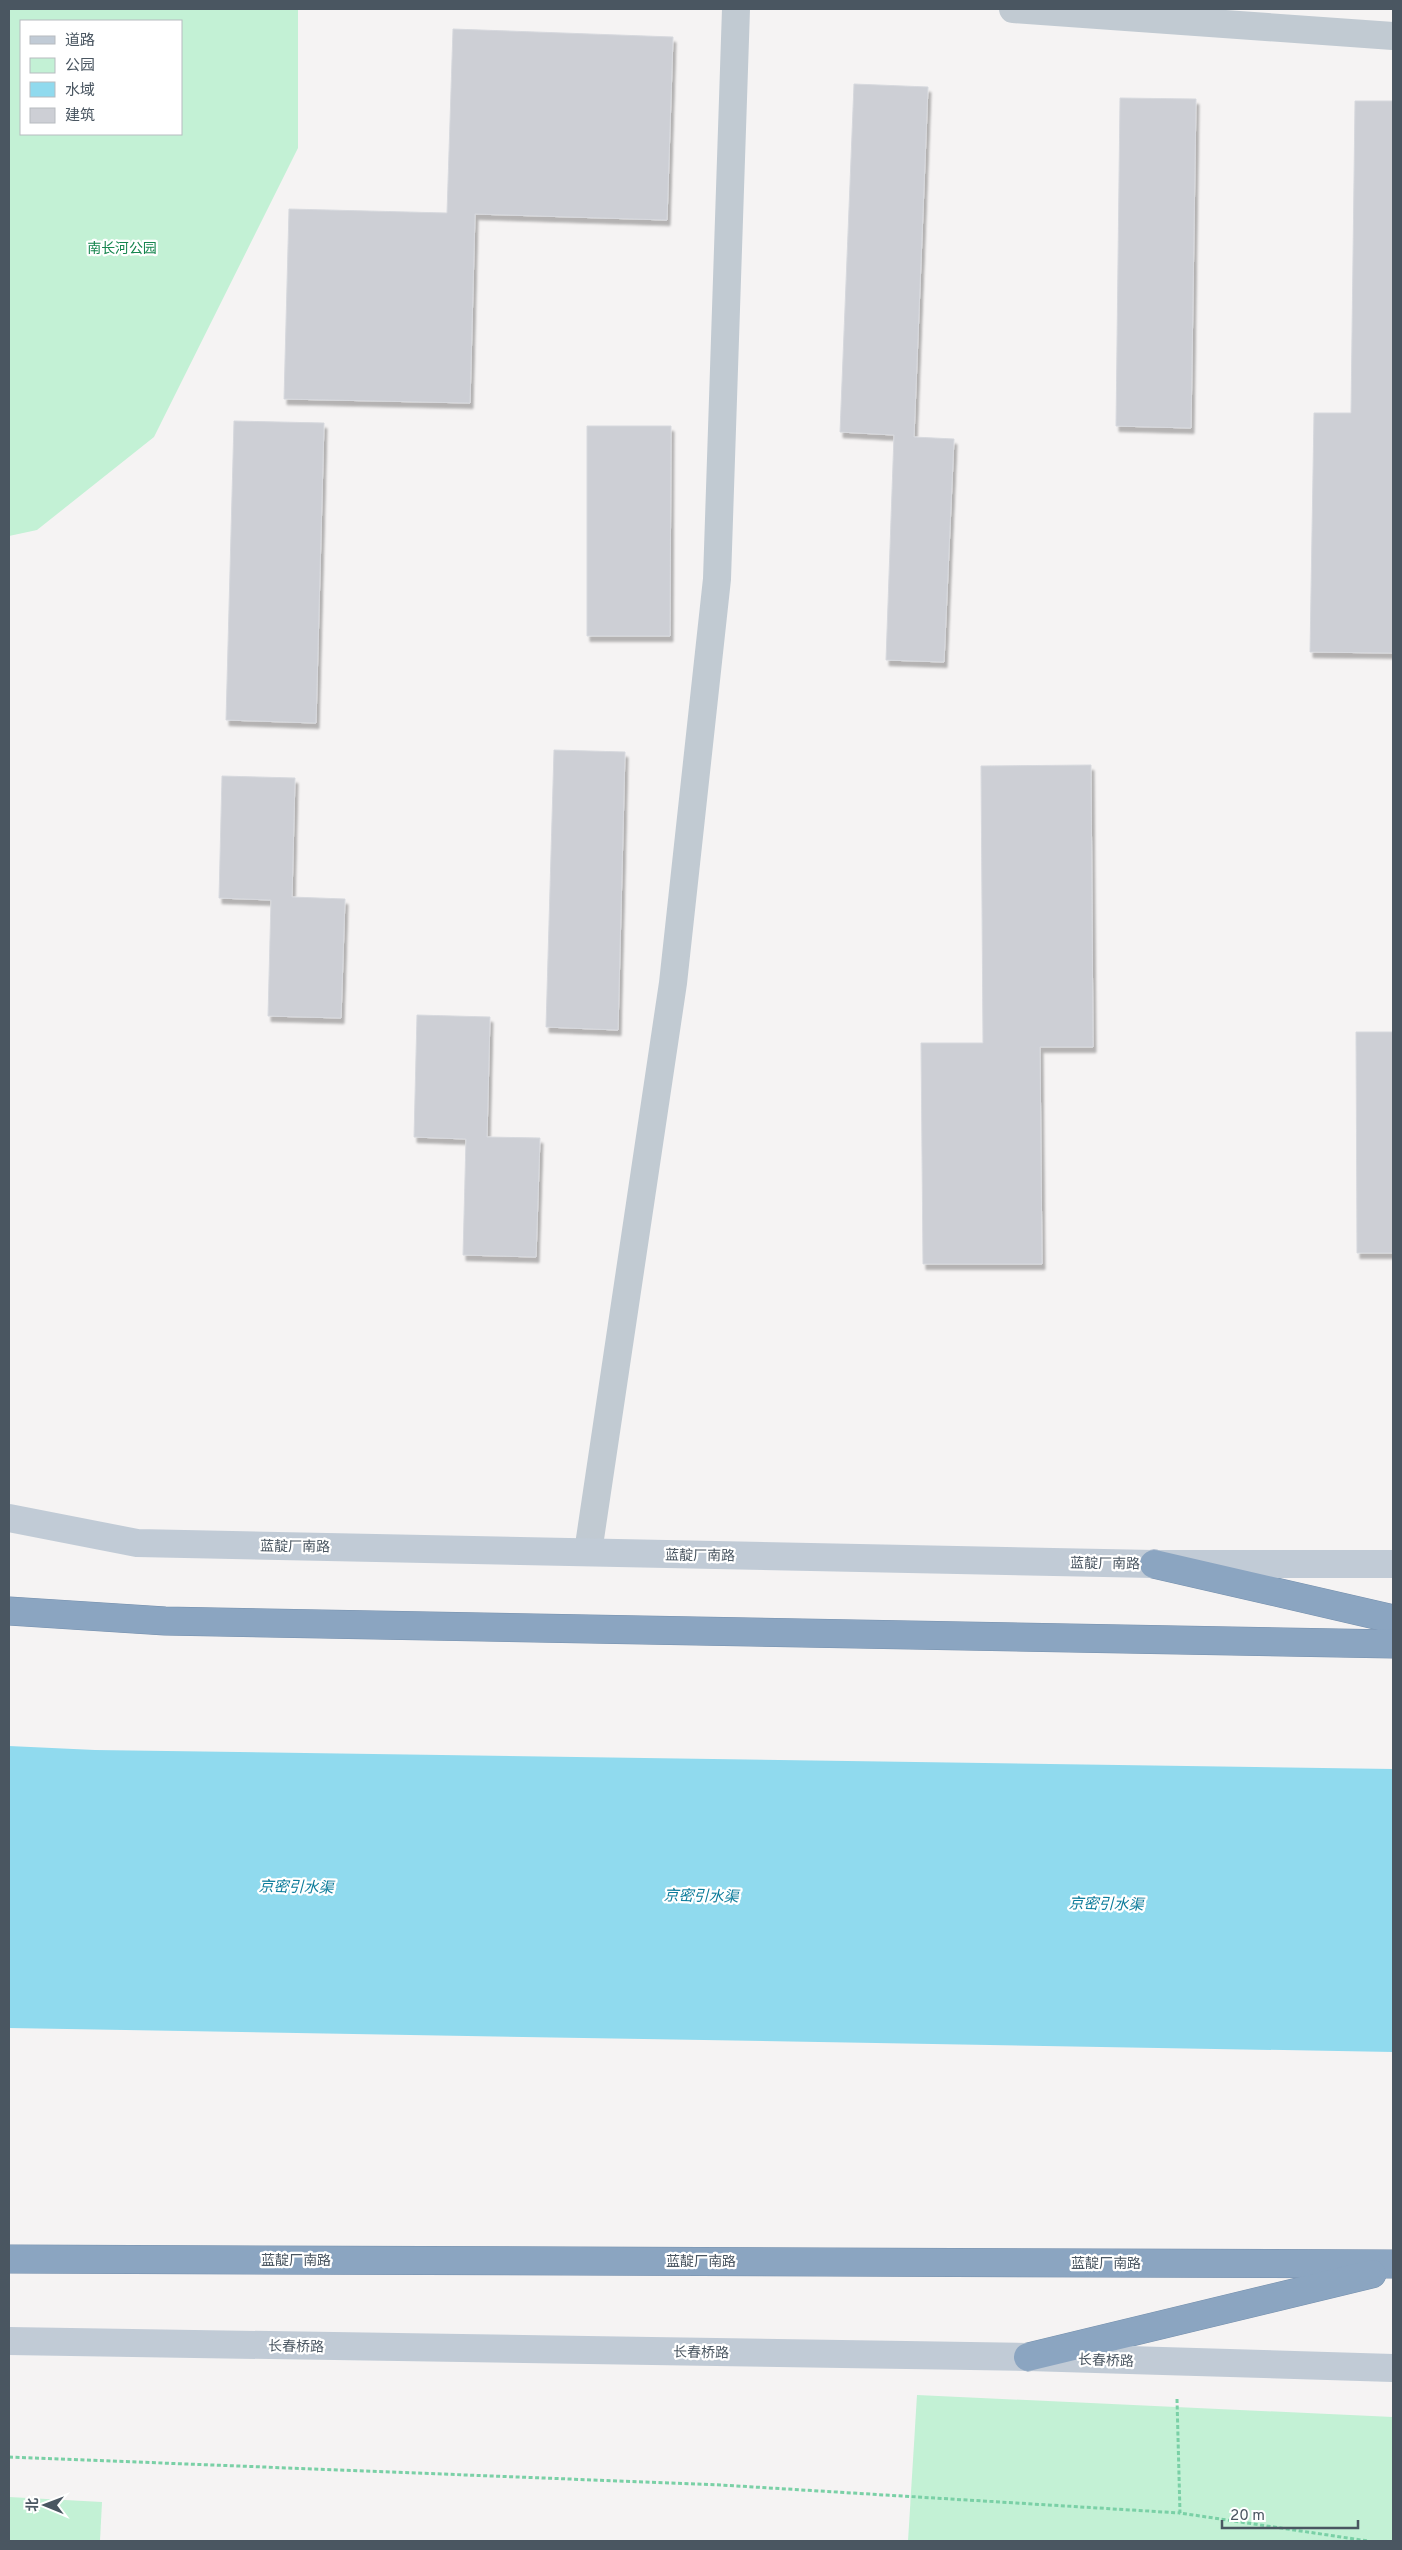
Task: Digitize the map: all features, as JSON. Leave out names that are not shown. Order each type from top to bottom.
[{"type":"highway","points":[[1154,1564],[1393,1619]]},
{"type":"highway","points":[[9,1611],[165,1621],[1393,1644]]},
{"type":"highway","name":"蓝靛厂南路","points":[[9,2259],[1393,2264]]},
{"type":"highway","points":[[1028,2357],[1393,2269]]},
{"type":"street","points":[[588,1552],[673,983],[717,579],[736,9]]},
{"type":"street","points":[[1013,9],[1393,36]]},
{"type":"street","name":"蓝靛厂南路","points":[[9,1518],[137,1543],[1154,1564],[1393,1564]]},
{"type":"street","name":"长春桥路","points":[[9,2341],[1028,2357],[1393,2368]]},
{"type":"path","points":[[1176,2362],[1180,2513]]},
{"type":"path","points":[[9,2457],[721,2485],[1180,2513],[1368,2541]]},
{"type":"green space","name":"南长河公园","points":[[298,9],[298,148],[154,437],[37,530],[9,536],[9,10]]},
{"type":"green space","points":[[917,2395],[1393,2417],[1393,2541],[908,2541]]},
{"type":"green space","points":[[9,2497],[102,2502],[100,2541],[9,2541]]},
{"type":"water","name":"京密引水渠","points":[[9,1746],[95,1750],[1393,1769],[1393,2052],[9,2028]]},
{"type":"building","points":[[453,29],[673,37],[667,220],[475,214],[470,403],[284,399],[289,209],[447,213]]},
{"type":"building","points":[[854,84],[928,87],[914,437],[954,439],[944,662],[886,660],[894,435],[840,432]]},
{"type":"building","points":[[1120,98],[1196,99],[1191,428],[1116,426]]},
{"type":"building","points":[[1355,101],[1393,101],[1393,653],[1310,652],[1314,413],[1351,413]]},
{"type":"building","points":[[234,421],[324,423],[316,723],[226,720]]},
{"type":"building","points":[[587,426],[671,426],[670,636],[587,636]]},
{"type":"building","points":[[554,750],[625,752],[618,1030],[546,1027]]},
{"type":"building","points":[[1091,765],[1093,1047],[1040,1047],[1042,1264],[923,1264],[921,1043],[983,1043],[981,766]]},
{"type":"building","points":[[222,776],[295,778],[292,897],[345,899],[341,1018],[268,1016],[271,900],[219,898]]},
{"type":"building","points":[[417,1015],[490,1017],[487,1137],[540,1138],[536,1257],[463,1255],[466,1139],[414,1137]]},
{"type":"building","points":[[1356,1032],[1393,1032],[1393,1253],[1357,1253]]}]
